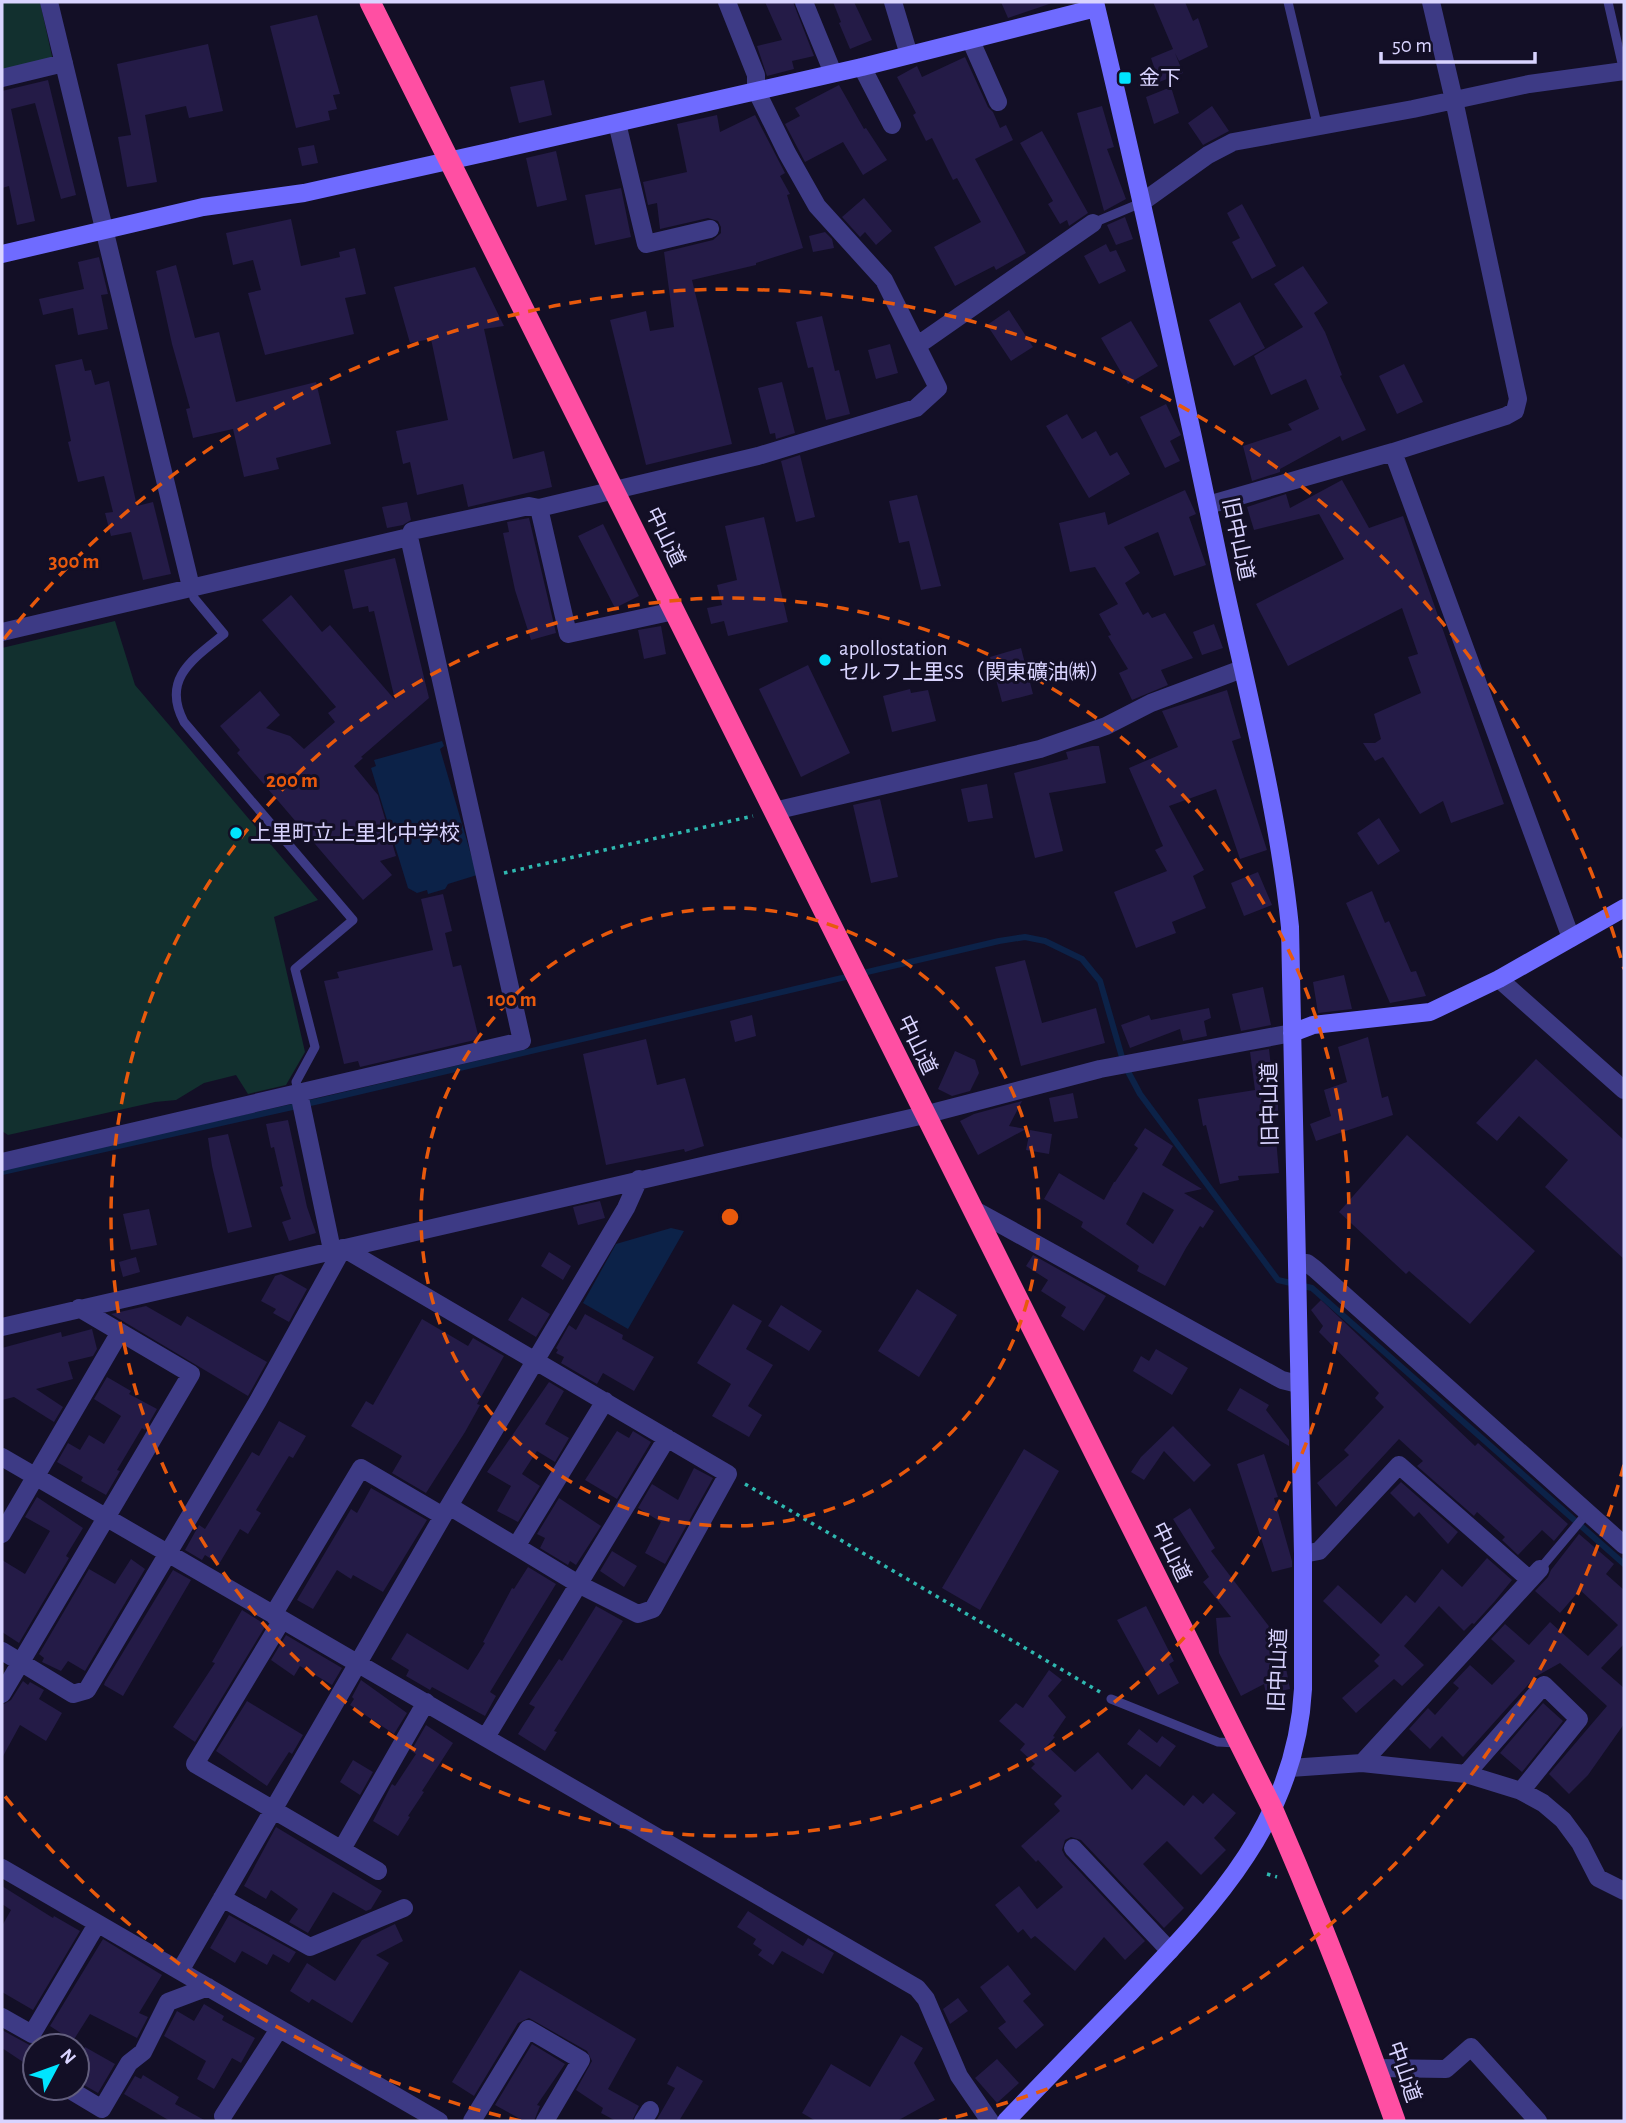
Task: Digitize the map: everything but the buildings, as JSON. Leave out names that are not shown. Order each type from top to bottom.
[{"type":"highway","name":"中山道","points":[[370,2],[1273,1810],[1307,1886],[1358,2014],[1395,2121]]},
{"type":"main road","points":[[2,254],[203,207],[304,193],[617,123],[971,41],[1095,5]]},
{"type":"main road","name":"旧中山道","points":[[1006,2121],[1170,1951],[1237,1872],[1273,1810],[1290,1768],[1301,1711],[1303,1554],[1290,928],[1286,892],[1269,791],[1208,505],[1095,5]]},
{"type":"main road","points":[[1292,1033],[1313,1025],[1430,1012],[1499,979],[1624,908]]},
{"type":"street","points":[[49,2],[191,587]]},
{"type":"street","points":[[2,1162],[300,1100],[522,1041],[409,537],[412,531],[530,506],[539,508],[758,456],[916,408],[938,388],[884,280],[817,206],[787,153],[756,90],[756,75],[727,2]]},
{"type":"street","points":[[804,2],[833,73]]},
{"type":"street","points":[[893,2],[909,55]]},
{"type":"street","points":[[1208,505],[1393,452],[1506,416],[1514,411],[1518,399],[1431,2]]},
{"type":"street","points":[[971,41],[998,102]]},
{"type":"street","points":[[2,78],[64,63]]},
{"type":"street","points":[[862,67],[892,125]]},
{"type":"street","points":[[1141,203],[1209,155],[1234,142],[1318,128],[1529,84],[1624,73]]},
{"type":"street","points":[[617,123],[646,244],[710,229]]},
{"type":"street","points":[[918,345],[1093,223]]},
{"type":"street","points":[[1393,452],[1572,937]]},
{"type":"street","points":[[539,508],[568,634],[674,611]]},
{"type":"street","points":[[2,632],[409,537]]},
{"type":"street","points":[[774,811],[1040,749],[1106,726],[1151,704],[1242,669]]},
{"type":"street","points":[[1499,979],[1624,1090]]},
{"type":"street","points":[[2,1326],[924,1115],[1100,1069],[1292,1033]]},
{"type":"street","points":[[2,1651],[73,1694],[87,1690],[258,1401],[338,1249],[300,1100]]},
{"type":"street","points":[[180,1971],[446,1511],[626,1208],[639,1179]]},
{"type":"street","points":[[973,1209],[1282,1380],[1298,1384]]},
{"type":"street","points":[[338,1249],[535,1360],[728,1474],[653,1609],[638,1614],[580,1585],[517,1545],[360,1468],[195,1764],[378,1871]]},
{"type":"street","points":[[1297,1277],[1307,1263],[1315,1269],[1624,1545]]},
{"type":"street","points":[[2,1695],[191,1374],[79,1308]]},
{"type":"street","points":[[2,1534],[120,1332]]},
{"type":"street","points":[[517,1545],[605,1401]]},
{"type":"street","points":[[486,1737],[667,1438]]},
{"type":"street","points":[[2,1457],[917,1989],[926,1999],[963,2083],[990,2121]]},
{"type":"street","points":[[1303,1554],[1320,1551],[1399,1465],[1534,1574],[1362,1763]]},
{"type":"street","points":[[1466,1774],[1544,1685],[1579,1719],[1521,1791]]},
{"type":"street","points":[[342,1849],[426,1702]]},
{"type":"street","points":[[1290,1768],[1362,1763],[1466,1774],[1521,1791],[1543,1803],[1563,1820],[1580,1843],[1598,1878],[1624,1891]]},
{"type":"street","points":[[1073,1848],[1170,1951]]},
{"type":"street","points":[[2,1868],[439,2121]]},
{"type":"street","points":[[222,1898],[310,1947],[404,1908]]},
{"type":"street","points":[[2,2017],[32,2034],[97,1924]]},
{"type":"street","points":[[90,2102],[102,2109],[129,2063],[143,2052],[168,2002],[208,1987]]},
{"type":"street","points":[[223,2116],[279,2029]]},
{"type":"street","points":[[472,2121],[528,2029],[581,2060],[545,2121]]},
{"type":"street","points":[[1376,2067],[1446,2069],[1471,2046],[1538,2121]]},
{"type":"lane","points":[[1288,2],[1318,128]]},
{"type":"lane","points":[[1608,2],[1624,73]]},
{"type":"lane","points":[[1093,223],[1141,203]]},
{"type":"lane","points":[[191,587],[194,598],[224,634],[181,673],[175,698],[177,710],[184,722],[353,920],[295,969],[315,1047],[296,1082],[300,1100]]},
{"type":"lane","points":[[1534,1574],[1588,1512]]},
{"type":"lane","points":[[1111,1699],[1218,1742],[1238,1743]]},
{"type":"path","points":[[485,878],[774,811]]},
{"type":"path","points":[[728,1474],[1111,1699]]},
{"type":"path","points":[[1266,1874],[1277,1877]]},
{"type":"green space","points":[[2,2],[40,2],[53,61],[2,73]]},
{"type":"green space","points":[[115,621],[135,685],[318,900],[274,917],[305,1052],[286,1085],[248,1094],[236,1075],[204,1083],[176,1100],[155,1102],[8,1135],[2,1131],[2,648]]},
{"type":"water","points":[[442,741],[444,746],[440,749],[477,875],[448,884],[445,889],[428,894],[427,890],[417,893],[408,888],[371,768],[376,766],[374,760]]},
{"type":"water","points":[[671,1228],[684,1231],[628,1329],[583,1303],[616,1244]]},
{"type":"waterway","points":[[2,1172],[319,1101],[999,941],[1025,937],[1045,941],[1082,959],[1100,981],[1124,1064],[1140,1094],[1278,1280],[1312,1288],[1624,1564]]},
{"type":"place","name":"金下","points":[[1125,78]]},
{"type":"place","name":"apollostation セルフ上里SS（関東礦油㈱）","points":[[825,660]]},
{"type":"place","name":"上里町立上里北中学校","points":[[236,833]]}]
